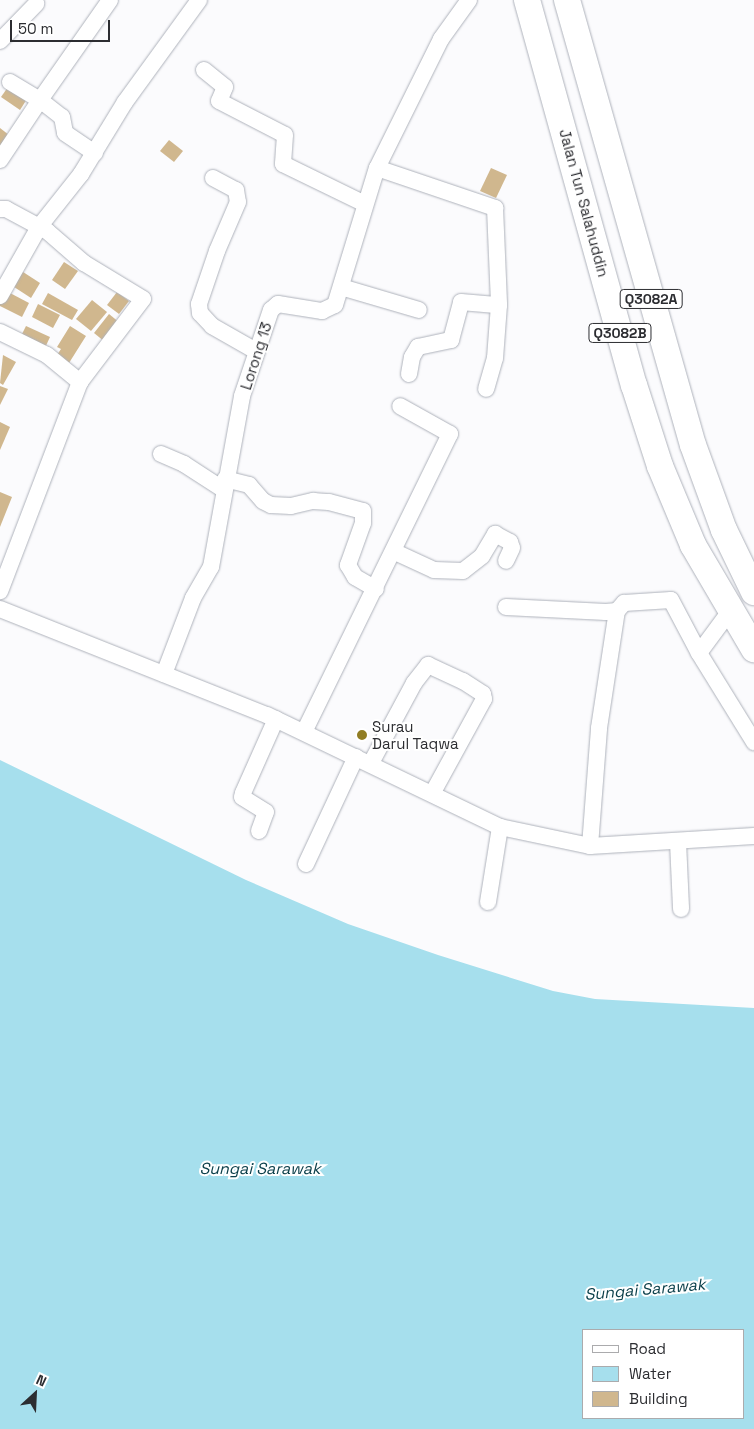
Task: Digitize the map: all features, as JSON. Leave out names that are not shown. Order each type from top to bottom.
[{"type":"highway","name":"Jalan Tun Salahuddin","points":[[528,0],[634,385],[660,466],[693,545],[754,649]]},
{"type":"highway","name":"Q3082A","points":[[566,0],[693,445],[724,530],[753,587]]},
{"type":"street","points":[[0,160],[110,0]]},
{"type":"street","points":[[0,296],[39,227],[95,154],[125,102],[200,0]]},
{"type":"street","name":"Lorong 13","points":[[164,674],[193,598],[211,567],[242,396],[271,310],[278,304],[329,310],[335,305],[365,204],[378,168],[441,39],[469,0]]},
{"type":"street","points":[[0,42],[36,4]]},
{"type":"street","points":[[204,70],[226,87],[219,101],[285,135],[283,164],[365,204]]},
{"type":"street","points":[[10,82],[40,100],[62,117],[65,133],[95,154]]},
{"type":"street","points":[[378,168],[494,208],[499,305],[495,358],[486,389]]},
{"type":"street","points":[[214,178],[236,190],[238,202],[217,251],[199,304],[200,313],[212,326],[256,351]]},
{"type":"street","points":[[0,209],[39,227],[84,263],[143,299],[80,382],[0,591]]},
{"type":"street","points":[[341,287],[419,310]]},
{"type":"street","points":[[409,374],[412,357],[418,346],[451,340],[461,302],[499,305]]},
{"type":"street","points":[[0,332],[47,355],[67,368],[80,382]]},
{"type":"street","points":[[304,732],[395,552],[450,434],[400,406]]},
{"type":"street","points":[[161,454],[225,485],[249,485],[263,501],[271,505],[291,506],[313,501],[329,502],[362,511],[363,523],[348,565],[355,577],[376,589]]},
{"type":"street","points":[[395,552],[434,570],[463,571],[482,556],[495,534],[510,542],[512,548],[506,561]]},
{"type":"street","points":[[590,846],[599,728],[617,611],[624,603],[671,600],[699,653],[754,742]]},
{"type":"street","points":[[506,607],[554,611],[617,611]]},
{"type":"street","points":[[0,609],[276,719],[500,827],[590,846],[754,836]]},
{"type":"street","points":[[699,653],[730,611]]},
{"type":"street","points":[[306,864],[363,760],[428,665],[463,681],[483,694],[484,699],[432,794]]},
{"type":"street","points":[[259,831],[266,812],[242,797],[276,719]]},
{"type":"street","points":[[488,902],[500,827]]},
{"type":"street","points":[[678,842],[681,909]]},
{"type":"water","name":"Sungai Sarawak","points":[[0,760],[246,880],[348,924],[438,955],[553,991],[595,999],[754,1008],[754,1429],[0,1429]]},
{"type":"building","points":[[8,87],[27,99],[20,110],[1,97]]},
{"type":"building","points":[[0,128],[9,135],[0,147]]},
{"type":"building","points":[[169,140],[183,151],[174,162],[160,151]]},
{"type":"building","points":[[491,168],[507,175],[496,198],[480,191]]},
{"type":"building","points":[[64,262],[78,271],[65,289],[52,280]]},
{"type":"building","points":[[20,270],[40,283],[31,298],[11,285]]},
{"type":"building","points":[[117,292],[129,301],[119,314],[107,305]]},
{"type":"building","points":[[10,293],[29,303],[22,317],[0,306],[0,302]]},
{"type":"building","points":[[48,293],[78,310],[72,320],[42,304]]},
{"type":"building","points":[[92,300],[107,312],[91,331],[76,319]]},
{"type":"building","points":[[38,304],[60,315],[53,328],[32,317]]},
{"type":"building","points":[[109,314],[120,323],[105,342],[94,333]]},
{"type":"building","points":[[26,326],[50,337],[44,350],[20,338]]},
{"type":"building","points":[[70,326],[86,336],[69,363],[57,355],[61,349],[57,347]]},
{"type":"building","points":[[3,355],[16,362],[3,385],[0,383]]},
{"type":"building","points":[[0,386],[8,389],[0,405]]},
{"type":"building","points":[[0,422],[10,427],[0,450]]},
{"type":"building","points":[[0,492],[12,497],[0,527]]},
{"type":"place","name":"Surau Darul Taqwa","points":[[362,735]]}]
